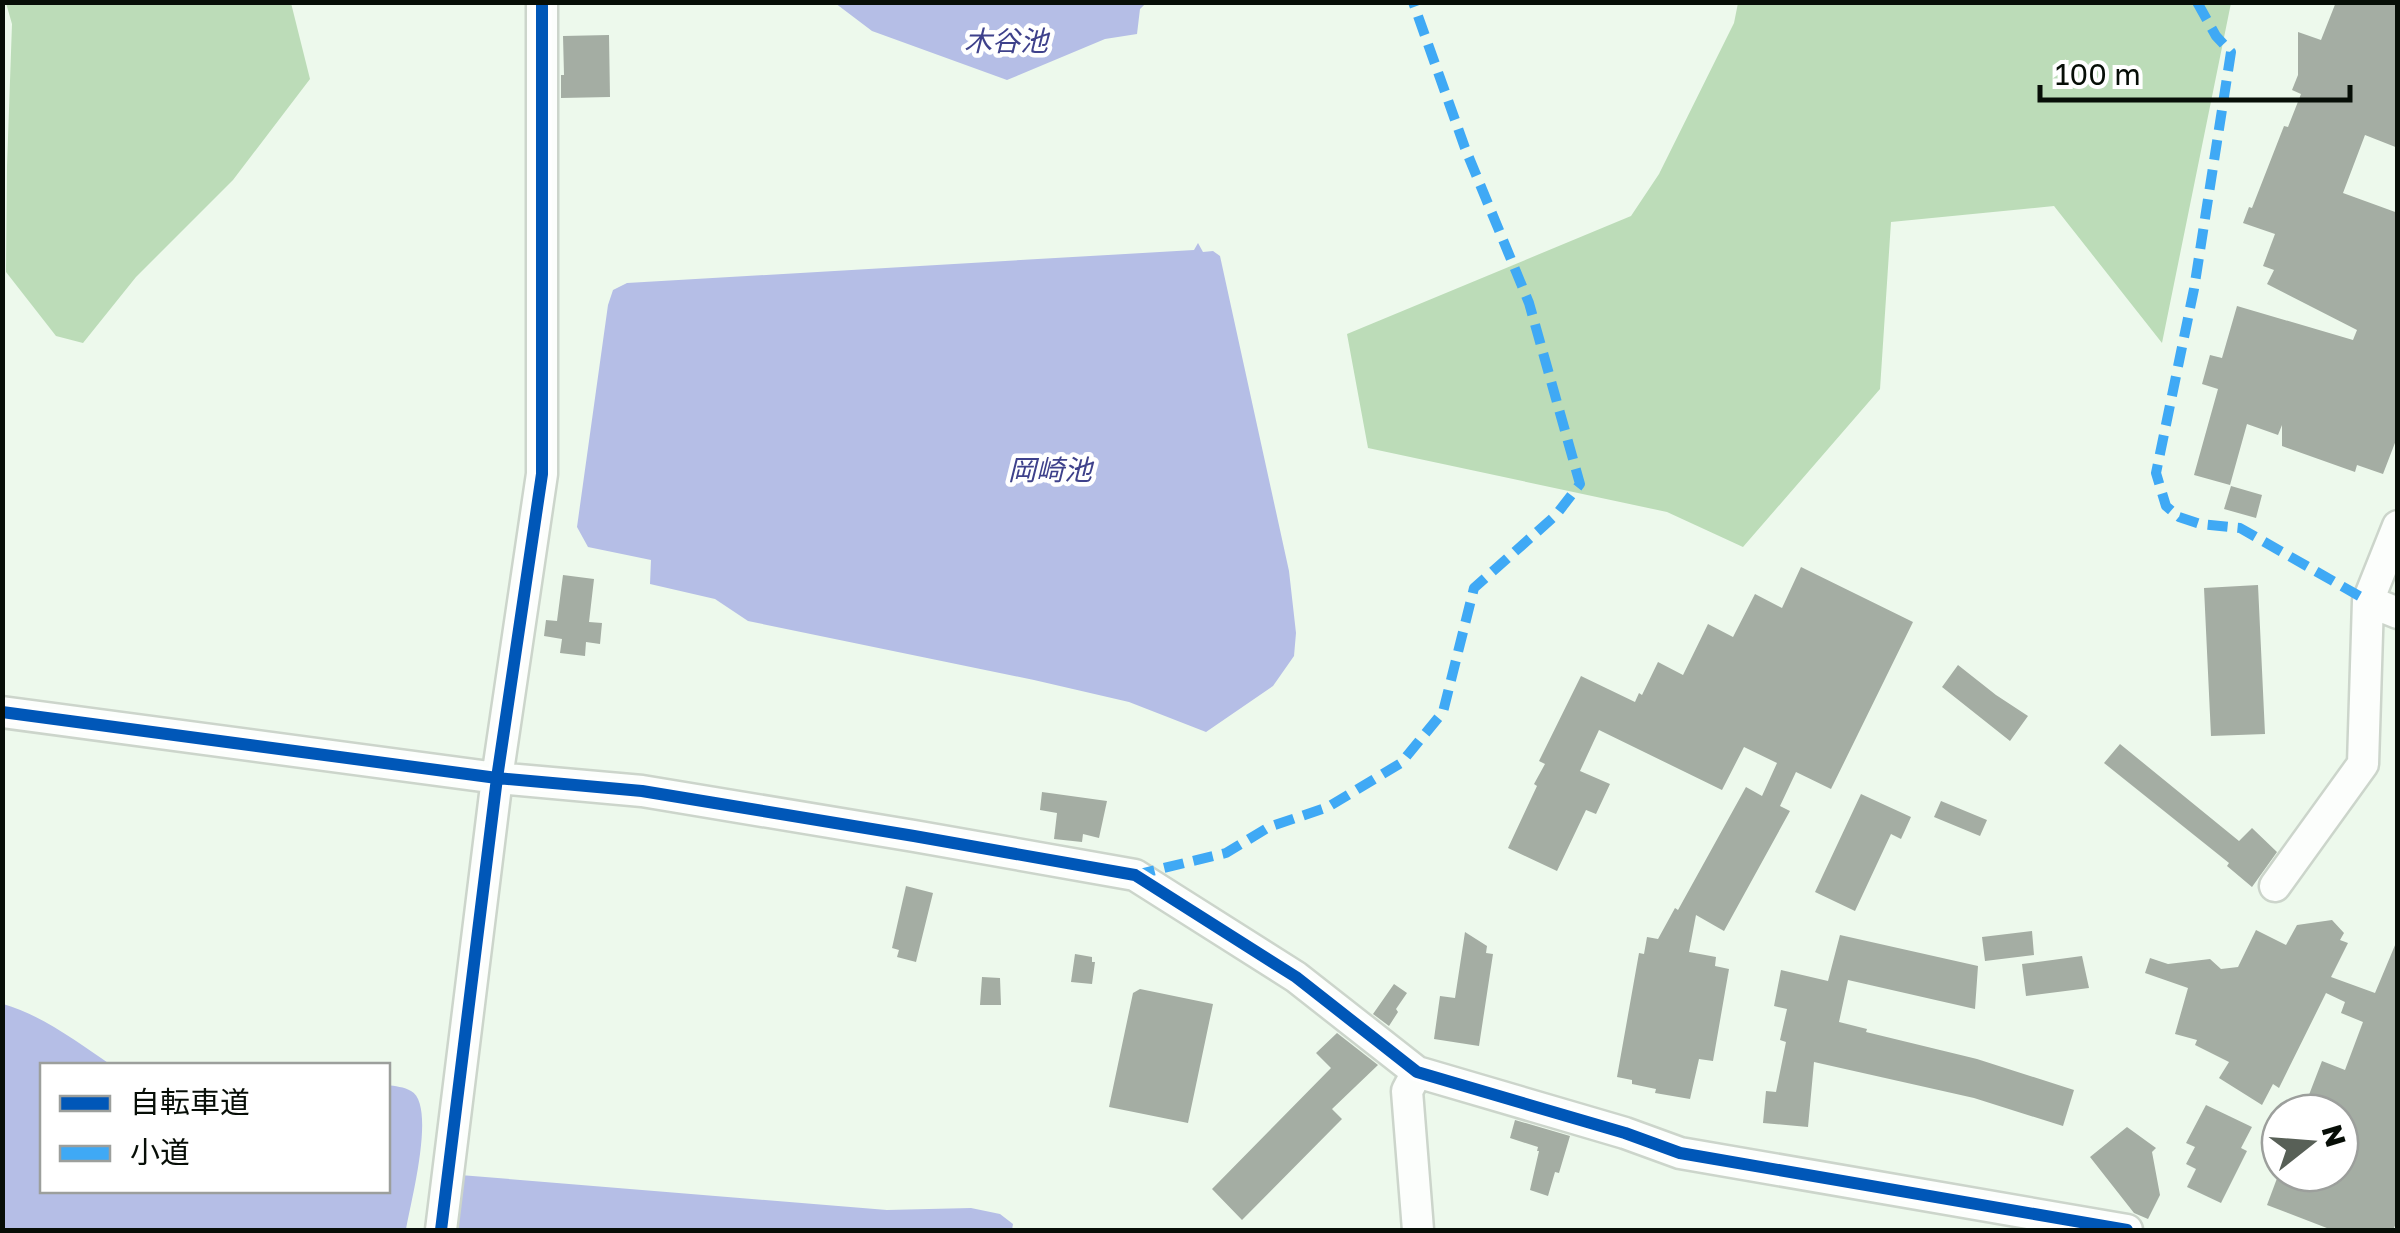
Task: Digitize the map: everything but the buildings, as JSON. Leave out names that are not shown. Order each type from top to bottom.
[{"type":"street","points":[[441,1230],[497,778],[542,474],[542,2]]},
{"type":"street","points":[[2275,886],[2364,764],[2368,602],[2398,526]]},
{"type":"street","points":[[2368,602],[2398,613]]},
{"type":"street","points":[[2,712],[497,778],[642,792],[1135,875],[1296,978],[1416,1072],[1680,1152],[2127,1230]]},
{"type":"street","points":[[1416,1072],[1407,1091],[1418,1230]]},
{"type":"green space","points":[[6,3],[291,3],[310,79],[233,180],[136,277],[83,343],[56,336],[6,272],[12,24]]},
{"type":"green space","points":[[1738,3],[2231,3],[2162,343],[2054,206],[1891,222],[1880,389],[1743,547],[1667,512],[1368,448],[1347,334],[1631,216],[1659,174],[1734,23]]},
{"type":"water","name":"木谷池","points":[[835,3],[1146,3],[1140,9],[1137,34],[1105,39],[1007,80],[872,31]]},
{"type":"water","name":"岡崎池","points":[[1198,243],[1203,252],[1213,251],[1220,256],[1289,571],[1296,633],[1294,656],[1273,686],[1206,732],[1129,702],[748,621],[715,599],[650,584],[651,560],[588,547],[577,527],[608,305],[613,290],[627,283],[1194,250]]},
{"type":"water","points":[[3,1004],[45,1022],[108,1063],[40,1063],[40,1193],[390,1193],[390,1085],[411,1091],[418,1100],[422,1115],[420,1156],[406,1230],[3,1230]]},
{"type":"water","points":[[460,1175],[887,1210],[971,1208],[1000,1214],[1013,1224],[1012,1230],[456,1230]]},
{"type":"marked path","points":[[1135,875],[1226,853],[1269,827],[1328,807],[1401,763],[1443,712],[1474,588],[1556,515],[1580,484],[1529,303],[1465,148],[1413,2]]},
{"type":"marked path","points":[[2197,2],[2216,36],[2231,52],[2194,289],[2156,473],[2166,506],[2179,517],[2200,524],[2240,528],[2368,601]]},
{"type":"cycle path","points":[[441,1230],[497,778],[542,474],[542,2]]},
{"type":"cycle path","points":[[2,712],[497,778],[642,791],[1135,875],[1296,977],[1417,1072],[1680,1153],[2127,1230]]}]
